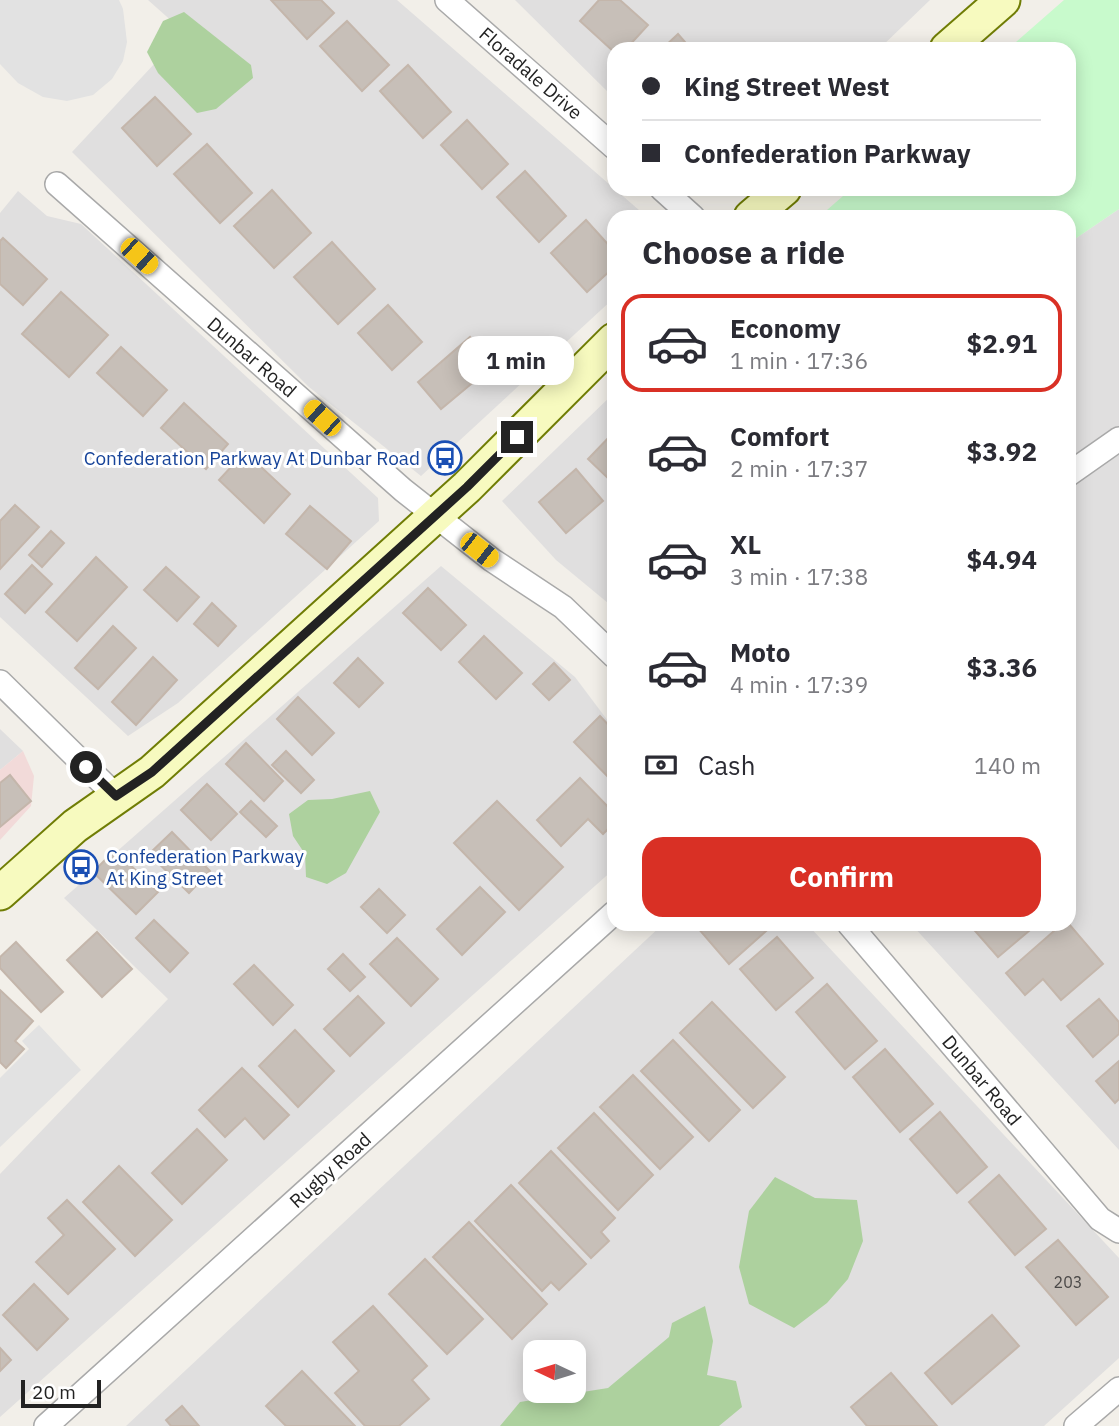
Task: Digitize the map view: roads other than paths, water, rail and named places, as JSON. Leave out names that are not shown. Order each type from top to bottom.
[{"type":"street","name":"Floradale Drive","points":[[447,0],[607,141]]},
{"type":"street","points":[[955,42],[1003,0]]},
{"type":"street","name":"Dunbar Road","points":[[57,184],[403,490],[492,560],[563,607],[607,649]]},
{"type":"street","points":[[670,196],[685,210]]},
{"type":"street","points":[[759,210],[776,196]]},
{"type":"street","points":[[0,893],[75,826],[152,772],[467,487],[607,347]]},
{"type":"street","points":[[1076,469],[1119,439]]},
{"type":"street","points":[[0,682],[116,796]]},
{"type":"street","name":"Rugby Road","points":[[46,1426],[607,919]]},
{"type":"street","name":"Dunbar Road","points":[[855,931],[1100,1219],[1119,1231]]},
{"type":"street","points":[[1076,1426],[1119,1389]]},
{"type":"place","name":"Confederation Parkway At Dunbar Road","points":[[445,458]]},
{"type":"place","name":"Confederation Parkway At King Street","points":[[81,867]]}]
